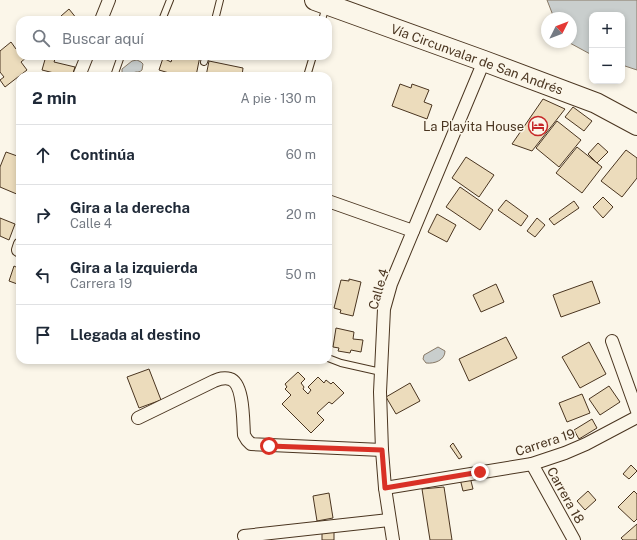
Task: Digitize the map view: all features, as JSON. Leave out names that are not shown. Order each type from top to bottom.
[{"type":"highway","name":"Vía Circunvalar de San Andrés","points":[[321,8],[484,61],[596,103],[637,125]]},
{"type":"street","points":[[103,16],[109,0]]},
{"type":"street","points":[[81,72],[86,60]]},
{"type":"street","name":"Calle 4","points":[[393,540],[385,488],[382,450],[381,372],[384,310],[391,284],[484,61]]},
{"type":"street","points":[[332,202],[413,231]]},
{"type":"street","points":[[612,341],[637,412]]},
{"type":"street","points":[[138,418],[214,381],[223,378],[231,379],[238,385],[241,397],[244,435],[252,444],[382,450]]},
{"type":"street","name":"Carrera 19","points":[[385,488],[532,464],[586,444],[637,417]]},
{"type":"street","name":"Carrera 18","points":[[532,464],[574,540]]},
{"type":"street","points":[[244,536],[389,520]]},
{"type":"lane","points":[[164,16],[170,0]]},
{"type":"lane","points":[[216,16],[220,0]]},
{"type":"lane","points":[[115,72],[120,60]]},
{"type":"lane","points":[[308,72],[312,60]]},
{"type":"lane","points":[[332,360],[381,372]]},
{"type":"shaded area","points":[[547,0],[637,0],[637,70],[625,66],[625,12],[589,12],[589,53],[577,47],[577,12],[552,12]]},
{"type":"shaded area","points":[[137,60],[141,62],[143,64],[142,70],[140,72],[122,72],[122,69],[132,61]]},
{"type":"shaded area","points":[[438,347],[445,351],[443,357],[439,361],[426,363],[423,359],[424,355]]},
{"type":"building","points":[[69,9],[75,16],[61,16]]},
{"type":"building","points":[[11,42],[16,49],[16,60],[23,60],[21,62],[27,70],[24,72],[16,72],[16,78],[5,87],[0,80],[4,77],[0,72],[0,51]]},
{"type":"building","points":[[45,60],[55,60],[54,62],[75,67],[73,72],[50,72],[42,70]]},
{"type":"building","points":[[162,60],[171,62],[172,60],[199,60],[197,72],[166,72],[159,70]]},
{"type":"building","points":[[209,61],[243,68],[242,72],[207,72]]},
{"type":"building","points":[[400,84],[411,88],[412,84],[429,90],[424,102],[432,105],[427,119],[392,106]]},
{"type":"building","name":"La Playita House","points":[[543,99],[565,109],[532,151],[512,144]]},
{"type":"building","points":[[573,107],[592,121],[584,131],[565,117]]},
{"type":"building","points":[[557,121],[581,140],[559,167],[536,148]]},
{"type":"building","points":[[598,143],[608,152],[597,163],[588,154]]},
{"type":"building","points":[[577,147],[602,167],[582,193],[556,173]]},
{"type":"building","points":[[626,150],[637,158],[637,178],[622,197],[601,181]]},
{"type":"building","points":[[6,152],[16,156],[16,194],[0,187],[0,167]]},
{"type":"building","points":[[466,157],[494,175],[479,197],[452,178]]},
{"type":"building","points":[[460,187],[493,210],[480,230],[446,207]]},
{"type":"building","points":[[603,197],[613,207],[603,218],[593,207]]},
{"type":"building","points":[[506,200],[528,216],[521,226],[498,210]]},
{"type":"building","points":[[574,201],[579,208],[554,225],[549,219]]},
{"type":"building","points":[[437,214],[456,225],[447,242],[428,232]]},
{"type":"building","points":[[0,218],[15,224],[9,240],[0,236]]},
{"type":"building","points":[[537,218],[545,225],[535,237],[527,231]]},
{"type":"building","points":[[14,266],[16,267],[16,284],[9,281]]},
{"type":"building","points":[[349,279],[361,282],[353,316],[340,313],[341,310],[334,308],[341,280],[349,281]]},
{"type":"building","points":[[592,281],[600,303],[561,317],[553,295]]},
{"type":"building","points":[[496,284],[504,302],[481,312],[473,295]]},
{"type":"building","points":[[336,328],[354,332],[353,339],[363,340],[361,352],[351,350],[350,353],[338,351],[339,348],[333,347]]},
{"type":"building","points":[[506,337],[517,358],[469,381],[459,359]]},
{"type":"building","points":[[589,342],[606,374],[580,388],[562,357]]},
{"type":"building","points":[[149,369],[161,400],[139,408],[127,377]]},
{"type":"building","points":[[298,372],[305,379],[301,383],[304,387],[303,389],[308,394],[311,390],[308,387],[318,377],[324,383],[326,380],[331,384],[333,382],[344,393],[332,404],[329,402],[317,413],[324,420],[311,433],[282,404],[291,395],[285,389],[287,387],[285,384]]},
{"type":"building","points":[[410,383],[420,401],[396,414],[386,397]]},
{"type":"building","points":[[609,386],[620,402],[600,415],[589,399]]},
{"type":"building","points":[[582,394],[590,413],[567,422],[559,403]]},
{"type":"building","points":[[592,419],[597,428],[579,439],[574,430]]},
{"type":"building","points":[[453,443],[462,457],[459,459],[450,446]]},
{"type":"building","points":[[631,465],[637,471],[629,479],[623,474]]},
{"type":"building","points":[[470,477],[473,489],[463,491],[460,479]]},
{"type":"building","points":[[444,487],[452,540],[430,540],[422,489]]},
{"type":"building","points":[[588,491],[596,500],[585,510],[577,501]]},
{"type":"building","points":[[634,491],[637,494],[637,519],[634,522],[618,507]]},
{"type":"building","points":[[329,493],[333,518],[317,521],[313,496]]},
{"type":"building","points":[[637,524],[637,540],[623,540],[621,538]]},
{"type":"building","points":[[322,530],[334,531],[334,540],[322,540]]},
{"type":"place","name":"La Playita House","points":[[538,126]]},
{"type":"route","points":[[269,446],[382,450],[385,488],[480,472]]}]
